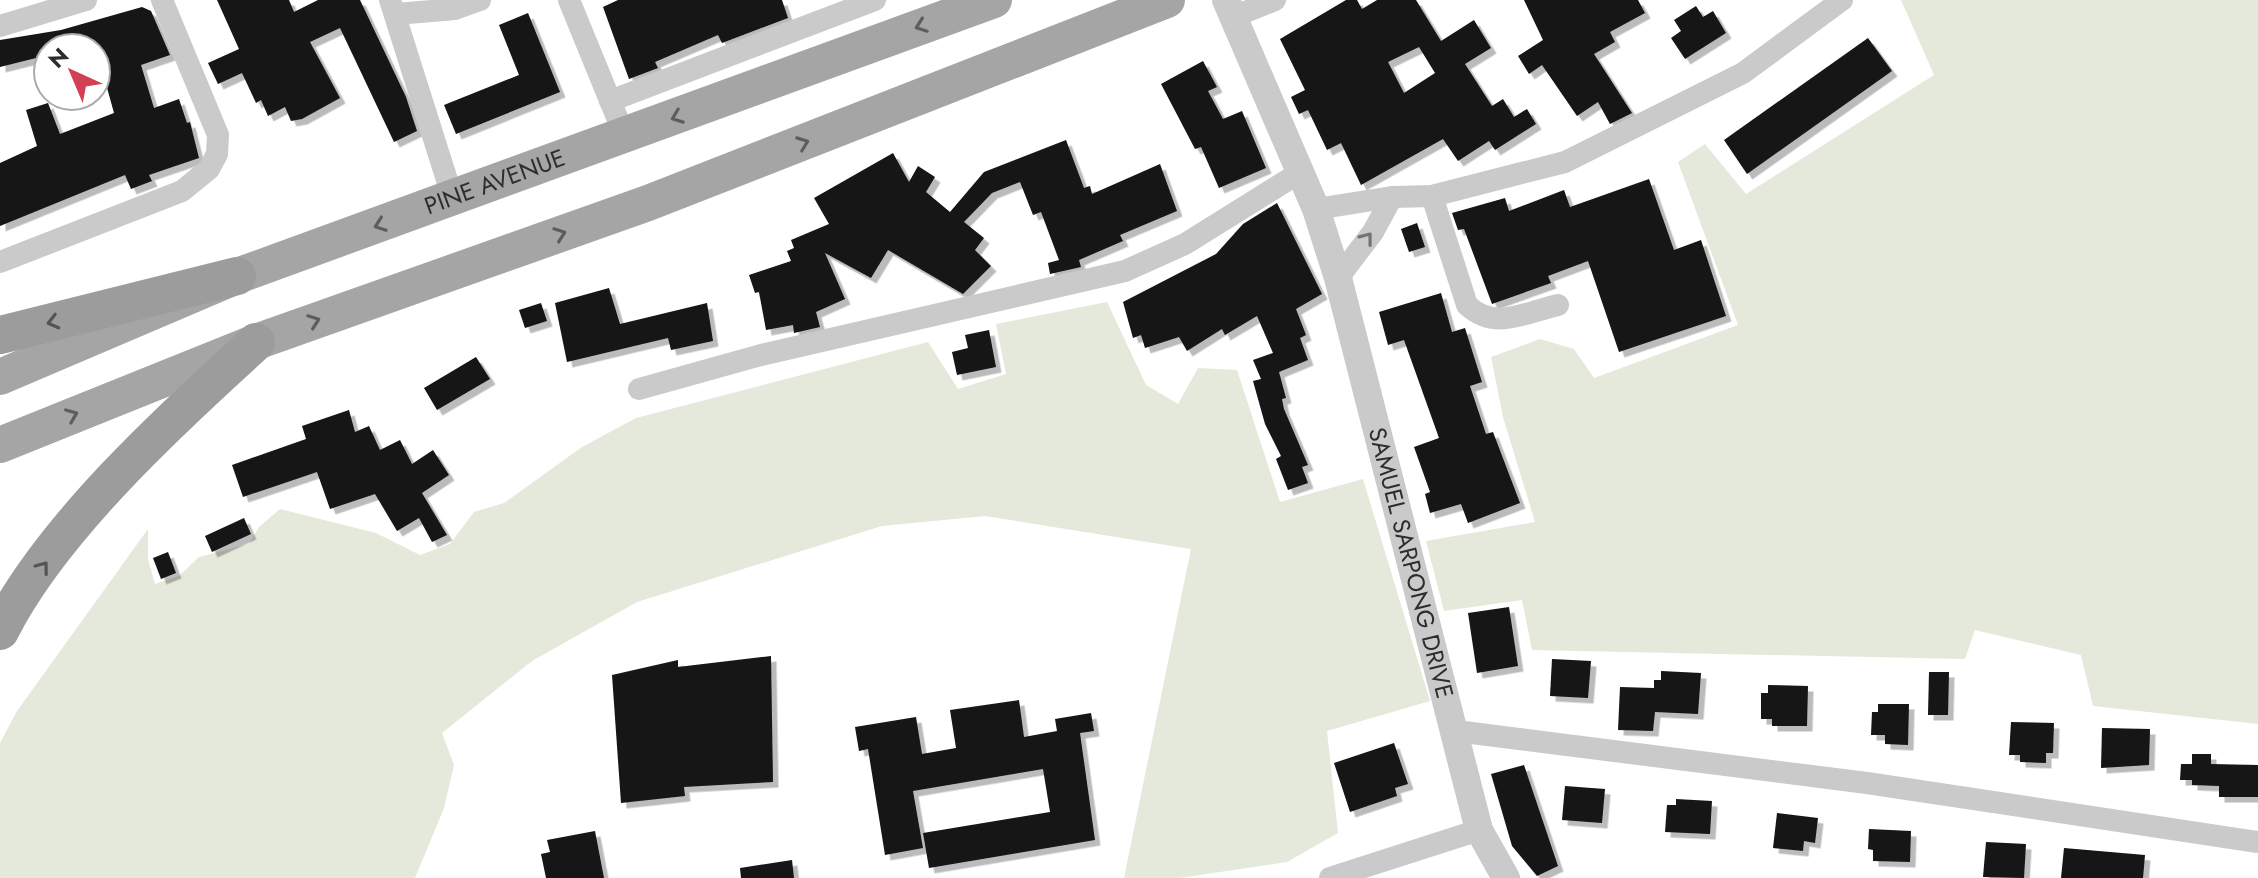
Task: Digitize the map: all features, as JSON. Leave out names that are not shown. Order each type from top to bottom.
[{"type":"highway","points":[[0,335],[237,276]]},
{"type":"highway","points":[[0,631],[10,611],[73,526],[188,404],[256,342]]},
{"type":"main road","name":"PINE AVENUE","points":[[0,377],[237,276],[994,0]]},
{"type":"main road","points":[[0,445],[256,342],[648,203],[1167,0]]},
{"type":"street","points":[[0,26],[86,0]]},
{"type":"street","points":[[0,262],[182,191],[209,169],[217,154],[218,135],[162,0]]},
{"type":"street","points":[[453,199],[393,7],[455,9],[480,0]]},
{"type":"street","points":[[569,0],[625,137]]},
{"type":"street","points":[[610,101],[875,0]]},
{"type":"street","points":[[1229,8],[1275,0]]},
{"type":"street","points":[[1316,209],[1392,197],[1432,196],[1565,162],[1743,73],[1842,0]]},
{"type":"street","name":"SAMUEL SARPONG DRIVE","points":[[1229,8],[1316,209],[1338,278],[1479,830],[1506,878]]},
{"type":"street","points":[[639,389],[791,348],[1125,271],[1185,244],[1299,173]]},
{"type":"street","points":[[1432,196],[1467,305],[1480,317],[1492,321],[1558,305]]},
{"type":"street","points":[[1338,278],[1373,232],[1392,197]]},
{"type":"street","points":[[1456,731],[1867,783],[2258,842]]},
{"type":"street","points":[[1330,878],[1479,830]]},
{"type":"shaded area","points":[[1901,0],[2258,0],[2258,724],[2093,706],[2081,655],[1975,630],[1965,659],[1532,650],[1522,600],[1444,611],[1426,541],[1535,522],[1503,417],[1491,357],[1540,339],[1574,349],[1594,378],[1738,325],[1678,162],[1705,144],[1746,194],[1934,75]]},
{"type":"shaded area","points":[[1107,302],[1146,385],[1178,404],[1198,368],[1237,370],[1280,502],[1363,479],[1430,701],[1327,731],[1338,833],[1287,862],[1180,878],[1124,878],[1191,549],[985,516],[882,526],[637,602],[532,661],[442,733],[454,765],[444,808],[415,878],[0,878],[0,743],[17,711],[148,529],[148,559],[155,584],[179,576],[199,557],[249,544],[259,527],[280,509],[376,533],[420,555],[450,544],[474,512],[504,503],[582,447],[636,418],[928,342],[958,389],[1006,374],[996,324]]},
{"type":"building","points":[[217,0],[289,0],[294,12],[318,0],[360,0],[406,97],[417,131],[394,142],[340,28],[310,42],[340,98],[302,119],[291,121],[285,107],[268,116],[261,100],[256,103],[242,73],[218,84],[208,63],[239,49]]},
{"type":"building","points":[[618,0],[782,0],[788,18],[722,43],[718,35],[655,62],[658,68],[629,79],[603,7]]},
{"type":"building","points":[[1346,0],[1357,0],[1362,9],[1377,0],[1416,0],[1441,41],[1474,20],[1491,48],[1465,64],[1492,106],[1503,99],[1514,117],[1527,109],[1536,124],[1495,150],[1489,141],[1458,161],[1443,139],[1361,185],[1341,143],[1327,150],[1308,110],[1299,114],[1291,97],[1305,90],[1280,39]],"holes":[[[1419,47],[1435,73],[1404,93],[1388,62]]]},
{"type":"building","points":[[1524,0],[1638,0],[1645,13],[1610,32],[1615,42],[1594,54],[1632,113],[1610,124],[1598,102],[1577,116],[1542,65],[1529,74],[1518,56],[1543,40]]},
{"type":"building","points":[[1696,6],[1703,17],[1713,11],[1726,33],[1685,59],[1671,38],[1681,31],[1674,20]]},
{"type":"building","points":[[142,7],[151,11],[170,55],[141,65],[154,108],[179,99],[187,123],[190,122],[199,158],[149,175],[152,181],[131,189],[125,175],[0,226],[0,163],[37,146],[26,110],[51,112],[60,134],[114,113],[112,32],[49,32]]},
{"type":"building","points":[[528,13],[560,92],[456,134],[444,105],[519,75],[499,25]]},
{"type":"building","points":[[32,35],[32,59],[0,67],[0,40]]},
{"type":"building","points":[[1868,38],[1892,71],[1747,174],[1724,140]]},
{"type":"building","points":[[1203,61],[1217,87],[1208,91],[1223,119],[1242,111],[1266,168],[1219,188],[1201,147],[1195,149],[1161,84]]},
{"type":"building","points":[[1066,140],[1084,188],[1090,186],[1092,194],[1160,164],[1177,211],[1120,235],[1123,241],[1079,260],[1081,267],[1050,274],[1048,263],[1059,260],[1041,212],[1033,215],[1020,182],[992,193],[964,222],[984,238],[975,250],[991,266],[963,294],[888,250],[871,278],[825,253],[845,299],[816,312],[820,327],[794,333],[793,325],[766,330],[759,292],[755,293],[749,275],[791,261],[787,251],[794,248],[791,240],[829,224],[814,198],[893,153],[909,182],[918,166],[935,177],[926,192],[950,212],[984,172]]},
{"type":"building","points":[[1649,179],[1674,250],[1701,240],[1726,316],[1619,352],[1588,261],[1548,276],[1551,283],[1492,304],[1464,229],[1458,230],[1452,213],[1505,198],[1509,211],[1564,190],[1570,207]]},
{"type":"building","points":[[1277,203],[1322,294],[1296,309],[1306,335],[1300,338],[1308,360],[1279,372],[1286,398],[1282,399],[1284,409],[1308,465],[1302,467],[1308,483],[1288,490],[1276,459],[1281,456],[1265,424],[1253,381],[1261,379],[1253,360],[1273,353],[1257,316],[1225,335],[1222,329],[1187,351],[1179,337],[1145,348],[1141,335],[1133,338],[1123,302],[1216,254],[1243,224]]},
{"type":"building","points":[[1417,223],[1425,247],[1409,252],[1401,229]]},
{"type":"building","points":[[609,288],[620,324],[707,303],[713,341],[671,350],[668,338],[567,362],[555,303]]},
{"type":"building","points":[[1441,293],[1452,332],[1465,328],[1482,382],[1470,386],[1486,434],[1493,432],[1520,503],[1468,523],[1461,504],[1430,513],[1425,494],[1430,492],[1414,447],[1439,438],[1404,340],[1388,345],[1379,312]]},
{"type":"building","points":[[541,303],[547,321],[525,328],[519,310]]},
{"type":"building","points":[[989,330],[996,367],[957,375],[952,352],[968,348],[965,335]]},
{"type":"building","points":[[476,357],[490,379],[437,410],[424,388]]},
{"type":"building","points":[[349,410],[355,432],[369,426],[380,450],[400,440],[412,464],[433,450],[449,475],[422,493],[447,535],[432,542],[419,518],[397,531],[375,494],[330,509],[317,472],[243,497],[232,465],[306,439],[302,426]]},
{"type":"building","points":[[244,518],[251,534],[212,552],[205,536]]},
{"type":"building","points":[[168,552],[176,573],[161,579],[153,558]]},
{"type":"building","points":[[1509,607],[1518,666],[1477,673],[1468,613]]},
{"type":"building","points":[[771,656],[773,782],[684,787],[685,796],[621,803],[612,675],[678,660],[678,667]]},
{"type":"building","points":[[1552,659],[1591,661],[1588,698],[1550,696]]},
{"type":"building","points":[[1661,671],[1701,673],[1698,714],[1655,712],[1653,731],[1618,730],[1620,687],[1654,688],[1654,680],[1661,680]]},
{"type":"building","points":[[1929,672],[1949,672],[1948,715],[1928,715]]},
{"type":"building","points":[[1768,685],[1808,686],[1807,726],[1772,726],[1772,719],[1761,719],[1761,693],[1768,693]]},
{"type":"building","points":[[1019,700],[1024,737],[1057,731],[1055,719],[1091,713],[1094,731],[1080,733],[1095,840],[929,868],[923,833],[1050,812],[1043,769],[913,791],[923,848],[885,855],[868,749],[859,751],[855,727],[916,717],[922,754],[956,748],[950,710]]},
{"type":"building","points":[[1878,704],[1909,704],[1908,745],[1885,744],[1885,735],[1871,735],[1872,712],[1878,712]]},
{"type":"building","points":[[2011,722],[2054,723],[2053,753],[2046,753],[2046,763],[2020,762],[2020,755],[2009,755]]},
{"type":"building","points":[[2102,728],[2150,729],[2149,765],[2101,768]]},
{"type":"building","points":[[1394,743],[1408,784],[1395,788],[1397,796],[1350,812],[1334,763]]},
{"type":"building","points":[[2192,754],[2211,754],[2211,764],[2258,765],[2258,797],[2219,797],[2219,786],[2192,785],[2192,780],[2180,780],[2181,764],[2192,764]]},
{"type":"building","points":[[1524,765],[1558,866],[1537,876],[1512,846],[1491,774]]},
{"type":"building","points":[[1565,786],[1605,789],[1602,823],[1562,820]]},
{"type":"building","points":[[1676,799],[1712,801],[1710,834],[1665,832],[1667,805],[1676,805]]},
{"type":"building","points":[[1777,813],[1818,818],[1815,843],[1804,841],[1803,851],[1773,848]]},
{"type":"building","points":[[1869,829],[1911,831],[1910,862],[1873,861],[1873,850],[1868,849]]},
{"type":"building","points":[[595,831],[604,878],[546,878],[541,854],[550,852],[547,840]]},
{"type":"building","points":[[1986,842],[2026,844],[2024,878],[1983,877]]},
{"type":"building","points":[[2064,848],[2145,855],[2143,878],[2061,878]]},
{"type":"building","points":[[792,860],[794,878],[741,878],[740,868]]}]
